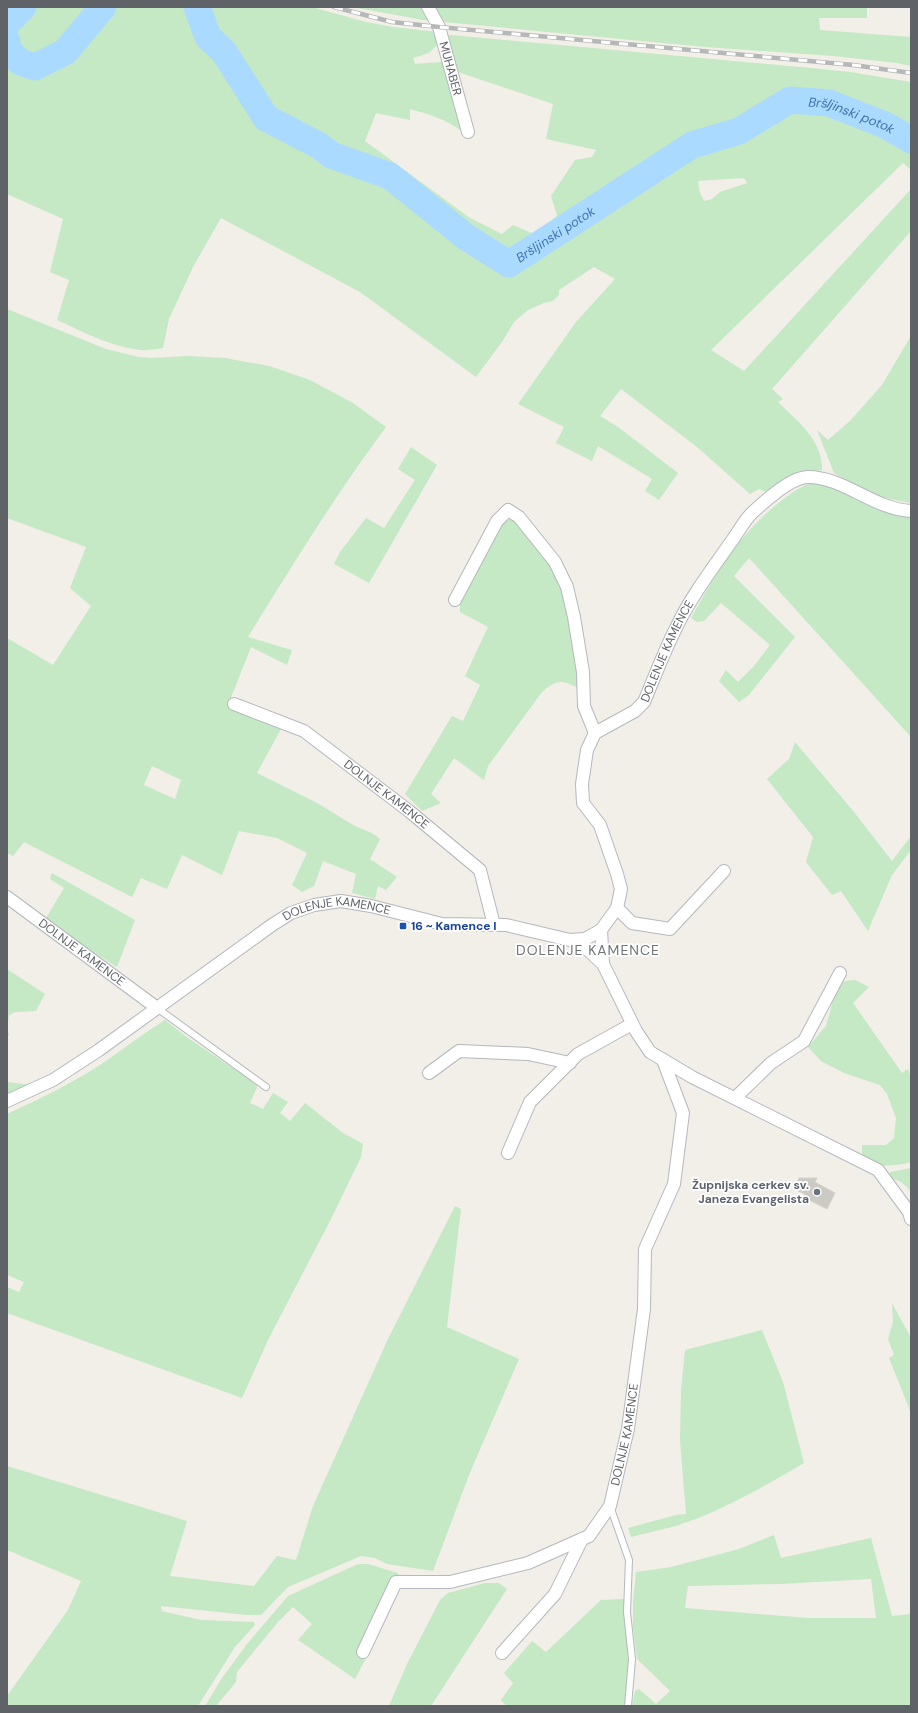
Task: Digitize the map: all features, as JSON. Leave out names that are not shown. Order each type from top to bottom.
[{"type":"street","name":"MUHABER","points":[[428,7],[439,27],[468,132]]},
{"type":"street","name":"DOLENJE KAMENCE","points":[[7,1102],[52,1080],[99,1050],[272,925],[291,913],[314,905],[341,901],[371,906],[442,924],[506,925],[570,940],[585,939],[602,930],[617,908],[621,889],[600,825],[583,803],[582,784],[587,750],[594,733],[635,711],[644,702],[678,623],[705,578],[752,513],[789,482],[806,477],[823,478],[875,502],[902,510],[911,511]]},
{"type":"street","points":[[456,600],[497,521],[508,510],[519,517],[555,562],[567,587],[574,617],[583,672],[584,706],[594,733]]},
{"type":"street","name":"DOLNJE KAMENCE","points":[[234,704],[304,731],[409,811],[480,870],[494,925]]},
{"type":"street","points":[[617,908],[632,923],[670,929],[724,871]]},
{"type":"street","name":"DOLNJE KAMENCE","points":[[7,897],[157,1008]]},
{"type":"street","points":[[602,930],[603,964]]},
{"type":"street","points":[[570,940],[588,950],[603,964],[632,1024],[650,1052],[692,1077],[878,1170],[909,1212],[911,1219]]},
{"type":"street","points":[[735,1098],[771,1063],[804,1042],[840,973]]},
{"type":"street","points":[[508,1153],[530,1102],[578,1054],[632,1024]]},
{"type":"street","points":[[429,1073],[460,1051],[528,1054],[570,1063]]},
{"type":"street","name":"DOLNJE KAMENCE","points":[[363,1652],[396,1582],[450,1582],[528,1563],[589,1536],[610,1506],[629,1421],[644,1309],[645,1249],[674,1184],[683,1113],[663,1060]]},
{"type":"street","points":[[502,1653],[555,1594],[582,1539]]},
{"type":"lane","points":[[157,1008],[266,1087]]},
{"type":"lane","points":[[610,1506],[629,1560],[627,1612],[632,1659],[628,1706]]},
{"type":"green space","points":[[7,7],[312,7],[366,22],[393,27],[438,32],[438,44],[429,53],[413,58],[415,64],[441,62],[444,66],[461,131],[443,120],[410,109],[410,120],[376,113],[365,141],[470,218],[502,234],[513,225],[541,237],[557,215],[551,196],[575,160],[592,157],[596,150],[546,139],[553,104],[455,71],[446,36],[451,35],[800,67],[850,72],[911,82],[911,170],[903,163],[711,350],[744,371],[911,189],[911,231],[772,389],[783,399],[778,402],[801,424],[814,440],[821,459],[822,470],[799,474],[782,483],[769,493],[759,489],[750,494],[697,447],[621,389],[600,416],[618,427],[678,473],[659,500],[645,491],[652,479],[598,446],[592,461],[556,443],[564,427],[518,404],[576,322],[615,279],[594,267],[559,290],[559,295],[553,301],[528,310],[514,322],[502,342],[476,377],[360,292],[221,218],[193,267],[169,319],[163,348],[139,350],[107,342],[57,320],[69,280],[50,272],[63,219],[7,194]],"holes":[[[744,178],[747,183],[720,192],[712,199],[704,201],[700,193],[698,181]]]},
{"type":"green space","points":[[352,7],[867,7],[867,18],[819,18],[820,30],[911,37],[911,66],[833,56],[705,47],[423,20]]},
{"type":"green space","points":[[7,309],[106,349],[139,357],[151,358],[188,356],[225,358],[269,366],[310,380],[353,403],[386,427],[332,504],[248,637],[292,650],[287,665],[251,647],[228,705],[281,729],[257,773],[317,803],[355,826],[372,833],[380,839],[370,859],[397,877],[386,890],[378,886],[375,899],[352,893],[356,874],[323,861],[314,886],[302,892],[292,885],[307,853],[277,838],[239,831],[222,875],[182,855],[167,889],[141,878],[132,897],[24,842],[13,856],[7,853],[7,638],[53,665],[91,606],[70,588],[86,547],[7,518]],"holes":[[[152,766],[181,780],[175,799],[144,785]]]},
{"type":"green space","points":[[911,336],[911,503],[885,498],[834,473],[817,430],[828,440],[850,421],[882,385]]},
{"type":"green space","points":[[411,447],[437,465],[369,583],[334,564],[340,552],[366,518],[384,528],[415,480],[398,469]]},
{"type":"green space","points":[[813,483],[838,490],[885,512],[911,516],[911,737],[749,558],[734,576],[795,637],[749,695],[739,702],[719,681],[726,670],[738,682],[754,666],[770,645],[721,603],[704,621],[697,622],[691,618],[719,570],[753,527],[781,501],[800,488]]},
{"type":"green space","points":[[514,518],[551,564],[565,590],[579,671],[578,688],[567,683],[559,682],[551,685],[542,692],[488,766],[484,780],[454,758],[431,794],[441,803],[422,811],[405,794],[452,716],[463,721],[480,685],[465,676],[488,627],[460,612],[460,603],[503,522]]},
{"type":"green space","points":[[795,742],[854,812],[892,861],[911,836],[911,850],[892,875],[868,931],[841,891],[832,895],[806,862],[813,837],[767,779],[789,759]]},
{"type":"green space","points":[[52,873],[135,920],[117,967],[87,948],[46,918],[64,888],[50,879]]},
{"type":"green space","points":[[7,969],[45,994],[36,1011],[16,1012],[9,1015],[7,1027]]},
{"type":"green space","points":[[855,980],[869,987],[853,1003],[902,1073],[908,1069],[911,1078],[911,1162],[883,1166],[873,1165],[862,1156],[862,1145],[886,1145],[894,1138],[896,1118],[887,1094],[880,1085],[844,1073],[821,1061],[808,1047],[826,1026],[836,990],[840,984],[845,981]]},
{"type":"green space","points":[[165,1020],[188,1038],[258,1085],[250,1103],[263,1109],[273,1093],[288,1102],[280,1113],[290,1121],[305,1103],[343,1133],[363,1144],[361,1157],[331,1219],[268,1340],[242,1398],[7,1313],[7,1287],[19,1292],[24,1282],[7,1275],[7,1114],[89,1072]]},
{"type":"green space","points":[[7,1082],[32,1085],[7,1096]]},
{"type":"green space","points":[[911,1168],[911,1192],[902,1182],[889,1179],[890,1172]]},
{"type":"green space","points":[[455,1206],[461,1209],[447,1327],[519,1359],[469,1475],[433,1571],[387,1564],[375,1558],[361,1556],[288,1587],[261,1615],[247,1615],[161,1606],[162,1611],[201,1620],[254,1622],[255,1625],[235,1647],[198,1706],[7,1706],[7,1696],[68,1610],[81,1581],[7,1550],[7,1466],[187,1521],[170,1576],[254,1586],[277,1556],[296,1560],[313,1506],[388,1339]]},
{"type":"green space","points":[[892,1303],[911,1338],[911,1413],[889,1358],[894,1355],[888,1339],[893,1322]]},
{"type":"green space","points":[[762,1330],[783,1382],[804,1463],[757,1490],[709,1514],[676,1526],[631,1537],[628,1528],[676,1515],[686,1514],[680,1440],[681,1390],[685,1350]]},
{"type":"green space","points":[[774,1535],[781,1558],[871,1538],[892,1616],[911,1614],[911,1706],[632,1706],[635,1691],[639,1689],[656,1704],[670,1691],[637,1659],[633,1628],[633,1602],[636,1572],[671,1567],[739,1549]],"holes":[[[871,1579],[876,1618],[808,1618],[685,1608],[688,1586],[779,1584]]]},
{"type":"green space","points":[[358,1564],[368,1564],[398,1573],[401,1588],[394,1593],[377,1637],[355,1679],[298,1640],[312,1624],[293,1607],[278,1622],[237,1672],[236,1682],[216,1706],[205,1706],[222,1678],[247,1644],[288,1596]]},
{"type":"green space","points":[[485,1583],[499,1583],[507,1589],[431,1706],[389,1706],[407,1664],[440,1600],[448,1593]]},
{"type":"green space","points":[[624,1599],[628,1662],[625,1706],[506,1706],[501,1700],[513,1683],[504,1673],[532,1641],[546,1652],[601,1600]]},
{"type":"building","name":"Župnijska cerkev sv. Janeza Evangelista","points":[[799,1178],[817,1178],[815,1182],[835,1193],[827,1209],[803,1197],[805,1194],[798,1191],[796,1185]]},
{"type":"waterway","name":"Bršljinski potok","points":[[7,23],[23,7]]},
{"type":"waterway","name":"Bršljinski potok","points":[[7,41],[7,49],[20,62],[35,67],[65,52],[103,7]]},
{"type":"waterway","name":"Bršljinski potok","points":[[197,7],[208,37],[224,52],[266,118],[320,146],[331,155],[390,176],[466,237],[509,264],[692,145],[739,131],[790,100],[829,103],[885,125],[911,140]]},
{"type":"railway","points":[[334,7],[392,22],[853,65],[911,73]]},
{"type":"place","name":"16 ~ Kamence I","points":[[403,926]]},
{"type":"place","name":"Župnijska cerkev sv. Janeza Evangelista","points":[[817,1192]]},
{"type":"district","name":"DOLENJE KAMENCE","points":[[588,950]]}]
